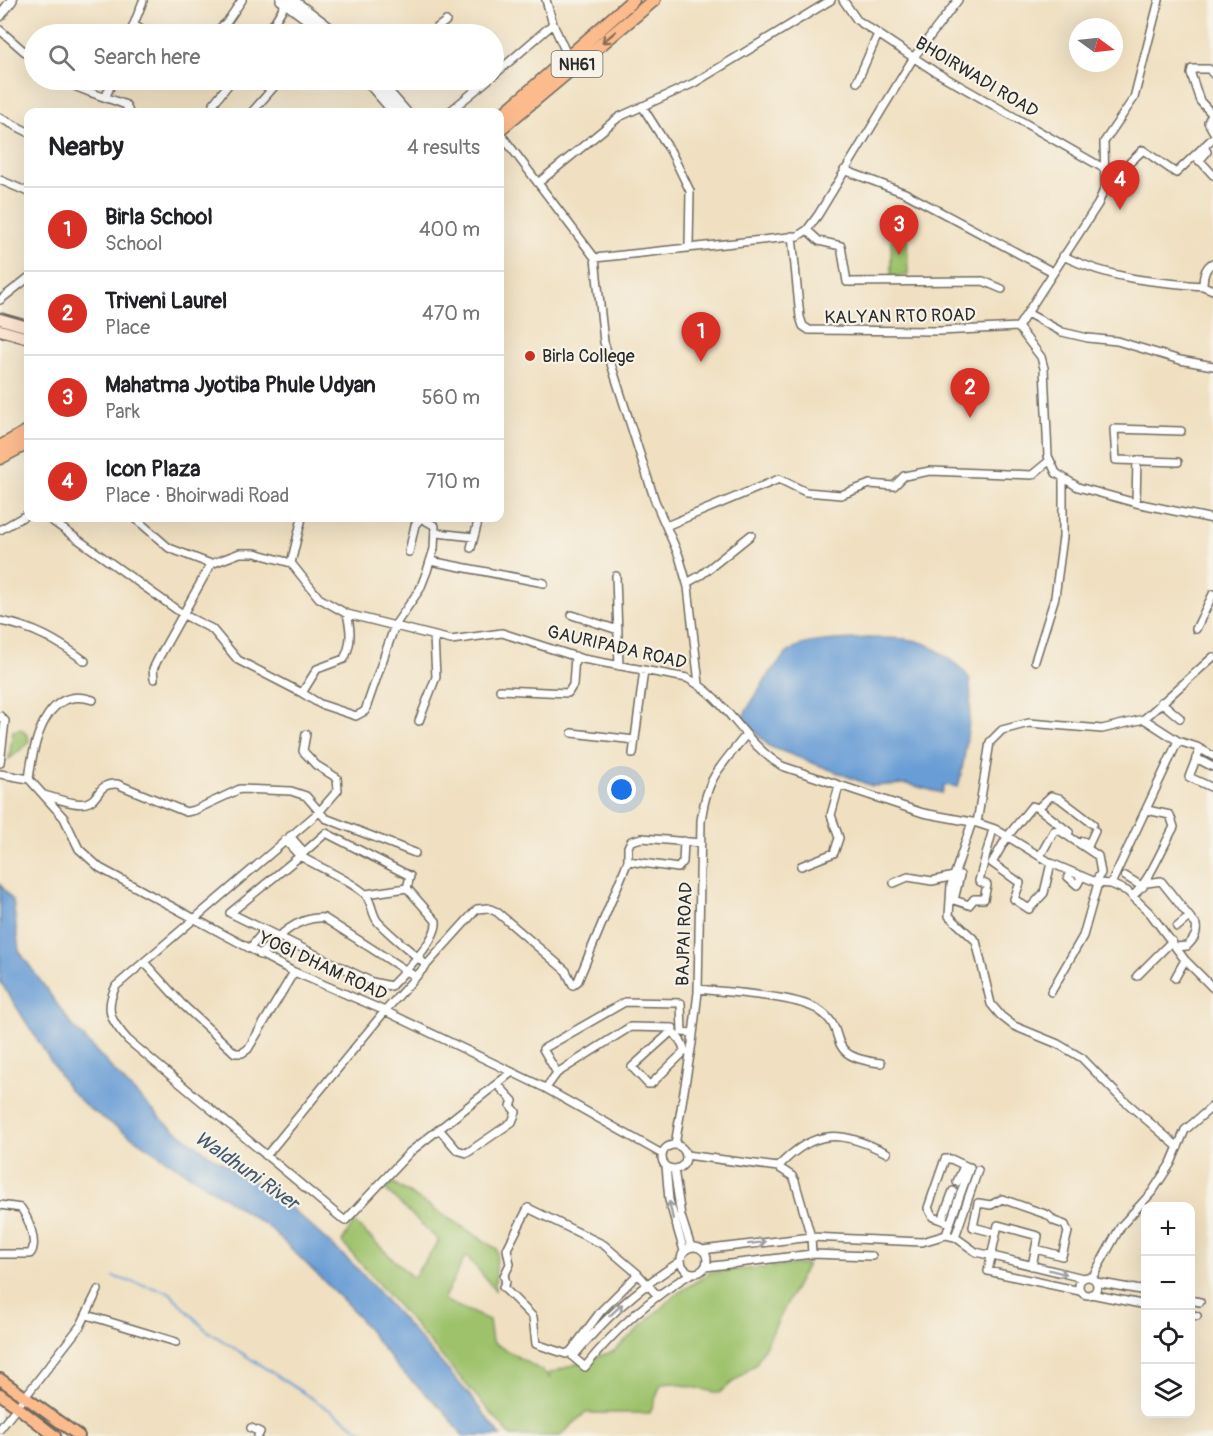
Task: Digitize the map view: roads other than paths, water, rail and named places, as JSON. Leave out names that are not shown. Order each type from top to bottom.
[{"type":"highway","name":"NH61","points":[[504,128],[654,0]]},
{"type":"highway","name":"NH61","points":[[504,113],[628,2]]},
{"type":"highway","points":[[0,447],[24,438]]},
{"type":"highway","points":[[0,458],[24,439]]},
{"type":"main road","points":[[0,319],[24,326]]},
{"type":"main road","points":[[0,330],[24,337]]},
{"type":"main road","points":[[0,1379],[79,1436]]},
{"type":"main road","points":[[0,1394],[55,1436]]},
{"type":"street","points":[[0,16],[12,0]]},
{"type":"street","points":[[134,24],[140,0]]},
{"type":"street","points":[[224,24],[242,0]]},
{"type":"street","points":[[546,0],[553,24],[568,57]]},
{"type":"street","points":[[538,183],[619,117],[694,83],[831,0]]},
{"type":"street","name":"BHOIRWADI ROAD","points":[[843,0],[857,20],[878,34],[1105,169]]},
{"type":"street","points":[[596,258],[689,246],[762,240],[792,236],[807,230],[914,57],[958,0]]},
{"type":"street","points":[[1159,0],[1134,98],[1104,142],[1105,187],[1098,204],[1018,327],[1041,357],[1044,368],[1049,461],[1063,479],[1078,487],[1136,503],[1213,519]]},
{"type":"street","points":[[273,24],[287,1],[315,24]]},
{"type":"street","points":[[628,2],[638,13]]},
{"type":"street","points":[[442,24],[446,21]]},
{"type":"street","points":[[504,66],[553,24]]},
{"type":"street","points":[[0,30],[24,51]]},
{"type":"street","points":[[857,82],[878,34]]},
{"type":"street","points":[[1213,74],[1209,69],[1203,68],[1192,69],[1191,74],[1200,101],[1212,114],[1208,122],[1213,131]]},
{"type":"street","points":[[83,90],[106,96],[126,105],[127,108]]},
{"type":"street","points":[[106,96],[108,90]]},
{"type":"street","points":[[213,104],[224,90]]},
{"type":"street","points":[[255,108],[271,90]]},
{"type":"street","points":[[378,90],[391,108]]},
{"type":"street","points":[[382,90],[402,108]]},
{"type":"street","points":[[454,108],[476,90]]},
{"type":"street","points":[[642,106],[672,152],[690,191],[689,246]]},
{"type":"street","points":[[0,118],[24,130]]},
{"type":"street","points":[[504,136],[596,258],[604,342],[687,583],[699,684]]},
{"type":"street","points":[[1105,187],[1143,150],[1176,173],[1197,158],[1204,146],[1213,138]]},
{"type":"street","points":[[1197,158],[1213,175]]},
{"type":"street","points":[[844,170],[905,193],[1053,272]]},
{"type":"street","points":[[0,180],[24,190]]},
{"type":"street","points":[[807,230],[819,241],[841,246],[847,282],[983,281],[1002,289]]},
{"type":"street","name":"KALYAN RTO ROAD","points":[[792,236],[800,317],[803,326],[809,330],[940,331],[1018,327]]},
{"type":"street","points":[[1063,256],[1095,270],[1119,277],[1203,286],[1213,290]]},
{"type":"street","points":[[1203,286],[1203,277],[1209,265],[1213,263]]},
{"type":"street","points":[[0,300],[24,281]]},
{"type":"street","points":[[1027,313],[1062,332],[1088,338],[1117,340],[1188,363],[1213,366]]},
{"type":"street","points":[[1178,462],[1116,459],[1114,429],[1181,431]]},
{"type":"street","points":[[1136,503],[1137,460]]},
{"type":"street","points":[[666,526],[740,493],[779,479],[806,492],[841,495],[870,484],[894,486],[904,476],[930,471],[1032,475],[1049,461]]},
{"type":"street","points":[[1035,661],[1055,597],[1063,537],[1063,479]]},
{"type":"street","points":[[0,530],[24,516]]},
{"type":"street","points":[[54,522],[184,615],[212,629],[238,660],[343,712],[361,715],[369,705],[395,625],[420,589],[430,561],[436,532],[435,526],[428,522]]},
{"type":"street","points":[[140,522],[169,548],[211,564]]},
{"type":"street","points":[[154,680],[153,669],[211,564],[240,553],[255,553],[291,563],[301,522]]},
{"type":"street","points":[[409,552],[418,522]]},
{"type":"street","points":[[471,548],[478,522]]},
{"type":"street","points":[[436,532],[474,537]]},
{"type":"street","points":[[687,583],[701,575],[751,535]]},
{"type":"street","points":[[430,561],[544,583]]},
{"type":"street","name":"GAURIPADA ROAD","points":[[291,563],[319,598],[347,614],[434,637],[463,639],[490,633],[502,633],[575,656],[687,678],[699,684],[732,715],[745,736],[766,757],[782,766],[923,813],[975,822],[993,829],[1052,863],[1097,883],[1111,884],[1133,896],[1174,944],[1182,960],[1213,988]]},
{"type":"street","points":[[616,576],[619,666]]},
{"type":"street","points":[[1196,629],[1213,594]]},
{"type":"street","points":[[302,693],[317,669],[344,659],[351,628],[347,614]]},
{"type":"street","points":[[572,615],[618,630]]},
{"type":"street","points":[[0,621],[31,628],[55,639],[85,661]]},
{"type":"street","points":[[419,721],[435,677],[434,637]]},
{"type":"street","points":[[500,690],[568,693],[573,685],[575,656]]},
{"type":"street","points":[[1178,1147],[1118,1095],[1082,1058],[1058,1044],[1014,1026],[1001,1016],[991,1004],[976,941],[949,916],[948,905],[975,822],[990,742],[1002,730],[1029,723],[1102,729],[1144,718],[1213,657]]},
{"type":"street","points":[[633,754],[644,670]]},
{"type":"street","points":[[0,774],[29,779],[34,740],[39,728],[54,709],[69,698],[78,695],[93,700]]},
{"type":"street","points":[[1161,702],[1180,718]]},
{"type":"street","points":[[0,716],[5,721],[0,763]]},
{"type":"street","points":[[1144,718],[1178,741],[1213,756]]},
{"type":"street","points":[[572,732],[635,740]]},
{"type":"street","points":[[306,734],[303,751],[316,765],[337,778],[338,790],[319,812],[116,986],[108,1008],[114,1025],[128,1040],[345,1221],[410,1152],[512,1072]]},
{"type":"street","name":"BAJPAI ROAD","points":[[675,1145],[698,989],[704,798],[711,778],[745,736]]},
{"type":"street","points":[[1111,884],[1148,810],[1178,741]]},
{"type":"street","points":[[1200,749],[1189,777],[1213,788]]},
{"type":"street","points":[[1196,758],[1213,766]]},
{"type":"street","name":"YOGI DHAM ROAD","points":[[29,779],[64,818],[79,849],[100,868],[294,972],[385,1011],[546,1088],[662,1154]]},
{"type":"street","points":[[44,795],[84,804],[108,784],[117,784],[186,812],[240,789],[258,788],[306,796],[325,818],[415,854]]},
{"type":"street","points":[[801,866],[834,853],[838,845],[831,815],[839,786]]},
{"type":"street","points":[[1038,808],[1046,799],[1059,798],[1094,828],[1094,837],[1087,844],[1032,806],[1007,837],[993,866],[1020,883],[1014,899],[1029,909],[1044,893],[1052,863]]},
{"type":"street","points":[[1133,896],[1145,885],[1174,824],[1170,815],[1148,810]]},
{"type":"street","points":[[957,875],[954,900],[969,905],[974,899],[984,899],[987,885],[979,881],[993,829]]},
{"type":"street","points":[[1040,856],[1054,831],[1059,830],[1098,856],[1101,873],[1083,936],[1051,992]]},
{"type":"street","points":[[326,833],[410,876],[407,888],[436,921],[437,928],[417,957],[391,986],[382,986],[230,913],[326,833]]},
{"type":"street","points":[[288,838],[302,854],[366,894],[376,921],[426,965]]},
{"type":"street","points":[[266,1156],[385,1011],[469,915],[477,909],[488,908],[497,912],[566,971],[573,985],[578,981],[628,861],[628,847],[631,841],[642,838],[701,843]]},
{"type":"street","points":[[628,861],[678,868],[683,862],[684,841]]},
{"type":"street","points":[[894,883],[908,878],[932,881],[957,875]]},
{"type":"street","points":[[1125,876],[1145,885],[1161,881],[1196,925],[1196,935],[1187,946],[1174,944],[1137,976]]},
{"type":"street","points":[[366,894],[407,888]]},
{"type":"street","points":[[260,955],[278,936],[312,917],[324,918],[416,977]]},
{"type":"street","points":[[1177,927],[1189,917]]},
{"type":"street","points":[[250,948],[265,930]]},
{"type":"street","points":[[1175,978],[1182,960]]},
{"type":"street","points":[[144,962],[182,1004],[235,1053],[242,1053],[248,1049],[294,972]]},
{"type":"street","points":[[698,989],[801,1002],[829,1018],[844,1051],[856,1060],[881,1063]]},
{"type":"street","points":[[557,1073],[543,1051],[545,1046],[625,1002],[681,1004],[684,1007],[682,1032],[693,1033]]},
{"type":"street","points":[[546,1088],[557,1073],[630,1027],[682,1029]]},
{"type":"street","points":[[671,1030],[684,1046],[684,1052],[651,1084],[648,1083],[632,1067],[671,1030]]},
{"type":"street","points":[[439,1129],[457,1150],[467,1153],[512,1122],[516,1113],[512,1106],[513,1101],[497,1084]]},
{"type":"street","points":[[1080,1291],[1080,1282],[1090,1280],[1121,1226],[1152,1192],[1178,1147],[1185,1130],[1213,1106]]},
{"type":"street","points":[[778,1167],[793,1152],[830,1136],[843,1135],[861,1140],[887,1153]]},
{"type":"street","points":[[670,1168],[682,1166],[686,1155],[682,1148],[675,1145],[667,1147],[662,1154],[670,1168],[671,1209],[687,1249],[681,1262],[648,1283],[612,1312],[573,1357],[585,1367],[623,1323],[657,1295],[705,1267],[812,1254],[872,1256]]},
{"type":"street","points":[[686,1155],[778,1167],[795,1181],[811,1237],[812,1254]]},
{"type":"street","points":[[950,1223],[933,1217],[928,1208],[945,1160],[968,1167]]},
{"type":"street","points":[[957,1182],[968,1167]]},
{"type":"street","points":[[946,1235],[968,1167]]},
{"type":"street","points":[[955,1237],[978,1170]]},
{"type":"street","points":[[942,1220],[953,1191]]},
{"type":"street","points":[[996,1233],[973,1227],[978,1203],[991,1205],[1002,1199],[1031,1207],[1065,1225],[1068,1232],[1062,1256],[1035,1249]]},
{"type":"street","points":[[958,1202],[966,1205]]},
{"type":"street","points":[[0,1205],[21,1208],[26,1216],[33,1245],[30,1254],[0,1254]]},
{"type":"street","points":[[638,1274],[601,1311],[571,1351],[566,1354],[536,1344],[533,1317],[503,1287],[506,1281],[504,1276],[510,1264],[507,1249],[528,1208],[604,1245],[638,1274],[648,1283],[657,1295]]},
{"type":"street","points":[[1032,1266],[1038,1236],[998,1225],[988,1271],[1141,1304]]},
{"type":"street","points":[[687,1249],[702,1250],[811,1237],[922,1242],[946,1235],[955,1237],[966,1247],[991,1255],[1141,1291]]},
{"type":"street","points":[[702,1250],[707,1259],[705,1267]]},
{"type":"street","points":[[681,1262],[685,1269],[692,1273]]},
{"type":"street","points":[[1090,1280],[1095,1290],[1091,1294]]},
{"type":"street","points":[[1,1436],[0,1429],[87,1315],[98,1290]]},
{"type":"street","points":[[1195,1301],[1200,1302]]},
{"type":"street","points":[[87,1315],[176,1342]]},
{"type":"street","points":[[250,1428],[260,1432],[258,1436]]},
{"type":"water","points":[[869,638],[908,639],[925,644],[939,651],[968,677],[971,698],[970,714],[958,787],[944,785],[942,793],[907,784],[872,786],[769,746],[742,718],[771,673],[784,656],[797,646]]},
{"type":"water","points":[[0,884],[13,901],[19,951],[72,1025],[127,1085],[167,1124],[213,1157],[274,1193],[355,1266],[467,1392],[501,1436],[463,1436],[444,1411],[398,1368],[351,1308],[270,1228],[88,1108],[68,1088],[0,981]]},
{"type":"waterway","points":[[114,1277],[169,1292],[206,1330],[370,1436]]},
{"type":"place","name":"Icon Plaza","points":[[1120,210]]},
{"type":"place","name":"Mahatma Jyotiba Phule Udyan","points":[[899,255]]},
{"type":"place","name":"Birla College","points":[[530,356]]},
{"type":"place","name":"Birla School","points":[[701,362]]},
{"type":"place","name":"Triveni Laurel","points":[[970,418]]},
{"type":"water label","name":"Waldhuni River","points":[[247,1170]]}]
